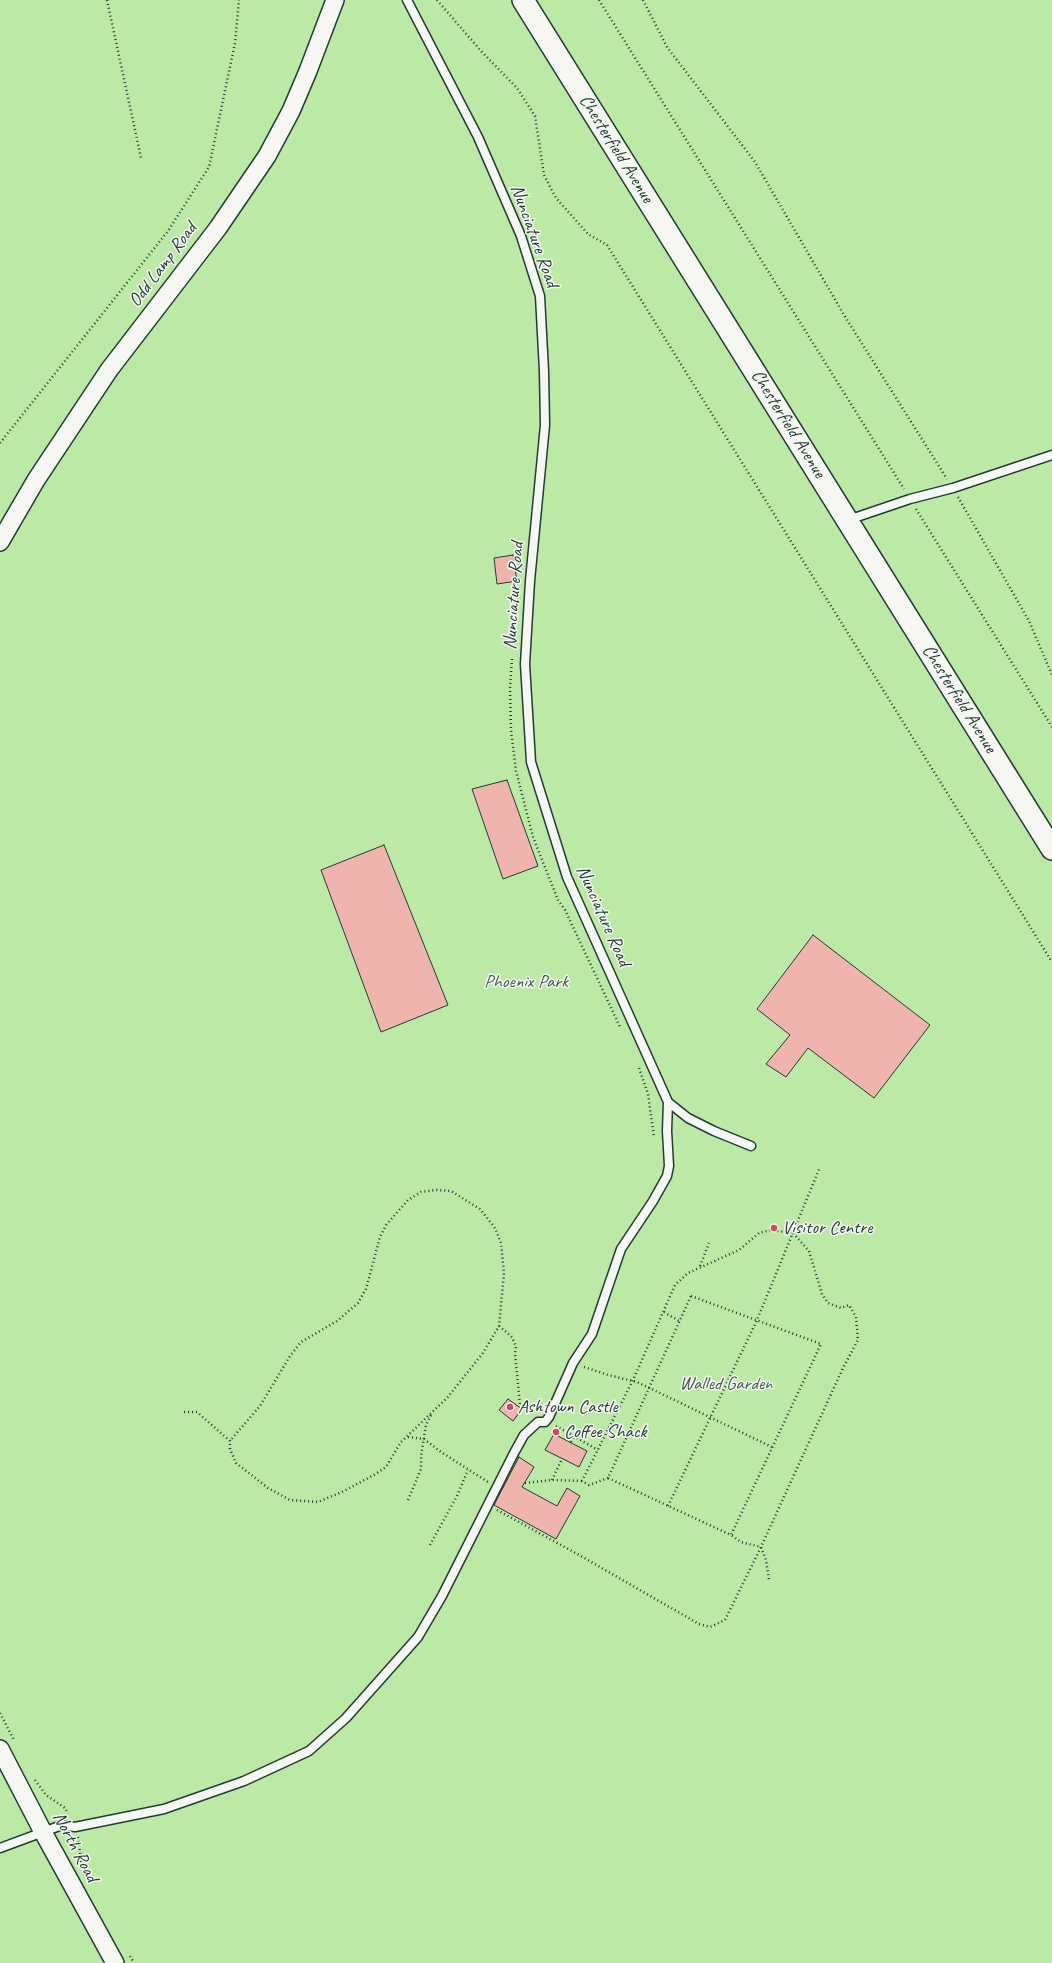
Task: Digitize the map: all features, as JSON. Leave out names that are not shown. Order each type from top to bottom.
[{"type":"street","name":"Odd Lamp Road","points":[[0,542],[36,480],[109,370],[218,228],[267,156],[291,111],[335,0]]},
{"type":"street","name":"Chesterfield Avenue","points":[[523,0],[1052,849]]},
{"type":"street","name":"North Road","points":[[0,1749],[43,1832],[115,1963]]},
{"type":"lane","name":"Nunciature Road","points":[[406,0],[478,137],[521,236],[540,296],[545,425],[530,581],[526,664],[531,762],[567,877],[668,1102],[688,1118],[714,1131],[751,1146]]},
{"type":"lane","points":[[848,520],[910,499],[953,488],[1052,455]]},
{"type":"lane","points":[[0,1848],[62,1825],[75,1827],[164,1809],[244,1781],[309,1750],[346,1718],[418,1637],[442,1596],[487,1505],[524,1436],[538,1422],[545,1422],[550,1417],[573,1363],[592,1334],[621,1249],[653,1201],[667,1176],[669,1166],[667,1131],[668,1102]]},
{"type":"path","points":[[107,0],[141,158]]},
{"type":"path","points":[[0,443],[168,231],[209,167],[235,43],[239,0]]},
{"type":"path","points":[[437,0],[481,51],[517,88],[535,116],[544,175],[556,198],[588,234],[607,245],[1052,962]]},
{"type":"path","points":[[599,0],[1052,727]]},
{"type":"path","points":[[643,0],[668,46],[755,162],[844,315],[953,488],[1029,621],[1052,675]]},
{"type":"path","points":[[668,1506],[757,1320],[820,1167]]},
{"type":"path","points":[[436,1190],[451,1191],[480,1209],[495,1228],[501,1243],[504,1273],[499,1326],[483,1353],[447,1398],[432,1413],[401,1442],[386,1467],[342,1492],[318,1502],[290,1500],[268,1488],[236,1463],[230,1448],[230,1441],[260,1406],[290,1356],[301,1342],[337,1321],[358,1303],[366,1289],[380,1237],[386,1224],[408,1200],[421,1192],[436,1190]]},
{"type":"path","points":[[487,1505],[581,1556],[698,1624],[710,1627],[725,1620],[761,1547],[843,1368],[858,1340],[856,1318],[848,1305],[842,1308],[828,1303],[822,1294],[809,1251],[799,1238],[793,1233],[771,1230],[759,1233],[739,1250],[688,1273],[675,1285],[633,1380],[582,1481]]},
{"type":"path","points":[[700,1267],[709,1242]]},
{"type":"path","points":[[608,1478],[691,1296],[821,1344],[774,1448],[731,1535]]},
{"type":"path","points":[[664,1312],[679,1321]]},
{"type":"path","points":[[499,1326],[512,1337],[516,1347],[515,1353]]},
{"type":"path","points":[[573,1363],[608,1375],[633,1380],[774,1448]]},
{"type":"path","points":[[184,1412],[197,1412],[230,1441]]},
{"type":"path","points":[[408,1500],[421,1468],[426,1425],[432,1413]]},
{"type":"path","points":[[401,1442],[409,1436],[424,1439],[496,1488]]},
{"type":"path","points":[[571,1442],[574,1436]]},
{"type":"path","points":[[552,1480],[562,1459]]},
{"type":"path","points":[[430,1545],[457,1496],[468,1470]]},
{"type":"path","points":[[525,1483],[552,1480],[582,1481],[589,1485],[608,1478],[731,1535],[741,1542],[761,1547]]},
{"type":"path","points":[[761,1547],[766,1560],[769,1580]]},
{"type":"path","points":[[0,1713],[18,1746]]},
{"type":"path","points":[[32,1773],[46,1795],[65,1808],[75,1827],[82,1869]]},
{"type":"path","points":[[126,1950],[134,1963]]},
{"type":"green space","name":"Phoenix Park","points":[[0,0],[1052,0],[1052,1963],[0,1963]]},
{"type":"building","points":[[513,555],[517,581],[497,584],[494,558]]},
{"type":"building","points":[[507,780],[538,866],[503,879],[472,789]]},
{"type":"building","points":[[384,845],[448,1005],[381,1032],[321,870]]},
{"type":"building","points":[[813,935],[930,1025],[874,1098],[808,1048],[786,1077],[766,1064],[790,1035],[757,1009]]},
{"type":"building","name":"Ashtown Castle","points":[[508,1399],[522,1409],[513,1421],[499,1410]]},
{"type":"building","points":[[554,1434],[587,1451],[579,1467],[545,1450]]},
{"type":"building","points":[[519,1457],[534,1467],[522,1487],[557,1506],[567,1488],[580,1496],[556,1539],[494,1505]]},
{"type":"place","name":"Visitor Centre","points":[[774,1228]]},
{"type":"place","name":"Ashtown Castle","points":[[510,1407]]},
{"type":"place","name":"Coffee Shack","points":[[556,1432]]},
{"type":"park label","name":"Walled Garden","points":[[726,1384]]}]
